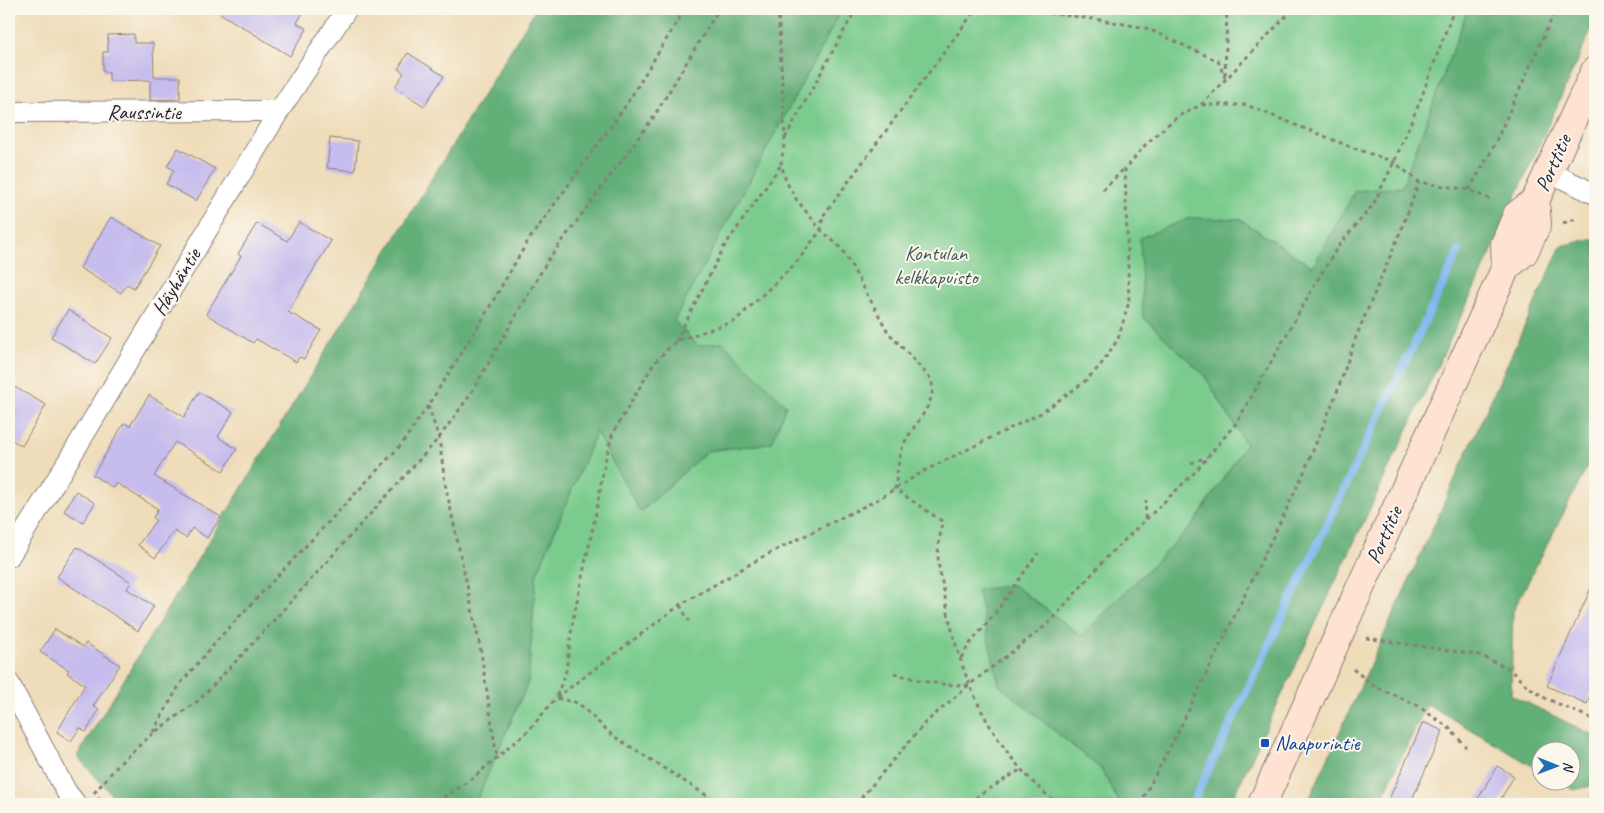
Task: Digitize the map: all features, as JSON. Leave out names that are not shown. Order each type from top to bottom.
[{"type":"street","name":"Häyhäntie","points":[[9,557],[279,111],[347,9]]},
{"type":"street","name":"Porttitie","points":[[1262,804],[1506,267],[1524,252],[1537,224],[1536,201],[1595,70]]},
{"type":"street","name":"Raussintie","points":[[9,112],[279,111]]},
{"type":"street","points":[[1549,172],[1595,194]]},
{"type":"street","points":[[9,683],[66,791],[76,804]]},
{"type":"path","points":[[151,735],[180,684],[223,634],[401,445],[482,320],[526,244],[626,105],[685,9]]},
{"type":"path","points":[[94,792],[120,763],[151,735],[199,700],[256,640],[439,438],[470,395],[548,260],[653,118],[719,9]]},
{"type":"path","points":[[778,9],[785,139],[781,164],[786,182],[821,230],[842,249],[888,332],[931,379],[934,387],[932,399],[904,445],[900,456],[895,489]]},
{"type":"path","points":[[785,139],[856,9]]},
{"type":"path","points":[[676,341],[735,321],[795,264],[821,230],[823,216],[976,9]]},
{"type":"path","points":[[1018,9],[1146,28],[1218,61],[1225,78]]},
{"type":"path","points":[[1225,78],[1227,9]]},
{"type":"path","points":[[1103,190],[1125,169],[1146,144],[1172,121],[1201,105],[1293,9]]},
{"type":"path","points":[[856,804],[925,723],[969,684],[1048,624],[1107,557],[1145,519],[1169,499],[1237,422],[1337,248],[1373,205],[1394,162],[1420,100],[1454,9]]},
{"type":"path","points":[[1469,190],[1491,152],[1556,9]]},
{"type":"path","points":[[1201,105],[1246,105],[1394,162],[1419,182],[1469,190],[1494,202]]},
{"type":"path","points":[[556,698],[566,671],[573,619],[595,518],[605,461],[613,433],[654,363],[676,341],[724,247],[781,164]]},
{"type":"path","points":[[420,804],[444,797],[472,779],[529,730],[556,698],[680,604],[764,556],[875,500],[924,471],[1041,413],[1083,383],[1106,357],[1118,339],[1129,302],[1125,169]]},
{"type":"path","points":[[1140,804],[1180,730],[1302,476],[1336,395],[1356,338],[1419,182]]},
{"type":"path","points":[[428,406],[439,438],[445,483],[480,646],[497,758]]},
{"type":"path","points":[[1191,462],[1208,456]]},
{"type":"path","points":[[895,489],[942,521],[938,557],[951,632],[969,684],[984,716],[1020,770],[1040,790],[1058,804]]},
{"type":"path","points":[[1145,519],[1146,500]]},
{"type":"path","points":[[960,658],[996,612],[1038,552]]},
{"type":"path","points":[[680,604],[690,621]]},
{"type":"path","points":[[1361,637],[1479,655],[1508,668],[1526,685],[1545,698],[1595,720]]},
{"type":"path","points":[[1348,665],[1374,686],[1417,705],[1450,728],[1466,747]]},
{"type":"path","points":[[894,673],[917,681],[936,684],[969,684]]},
{"type":"path","points":[[556,698],[578,703],[612,735],[720,804]]},
{"type":"path","points":[[970,804],[978,796],[1020,770]]},
{"type":"path","points":[[1587,804],[1595,777]]},
{"type":"green space","points":[[536,9],[842,9],[674,321],[698,346],[723,342],[786,405],[772,443],[707,451],[640,512],[596,432],[536,576],[528,682],[475,804],[120,804],[77,756]]},
{"type":"green space","name":"Kontulan kelkkapuisto","points":[[842,9],[866,9],[879,15],[887,9],[1468,9],[1402,187],[1355,191],[1313,267],[1239,219],[1143,317],[1204,375],[1246,444],[1192,526],[1081,636],[1014,585],[999,685],[1101,769],[1120,804],[475,804],[528,682],[536,576],[596,431],[641,512],[707,451],[772,443],[698,346],[674,321]]},
{"type":"green space","points":[[1468,9],[1595,9],[1595,21],[1484,268],[1230,804],[1120,804],[1101,769],[999,685],[977,590],[1014,585],[1081,636],[1192,526],[1246,444],[1204,375],[1143,317],[1140,238],[1190,218],[1239,219],[1313,267],[1355,191],[1402,187]]},
{"type":"green space","points":[[1590,239],[1595,240],[1595,452],[1513,611],[1511,695],[1595,736],[1595,785],[1582,788],[1582,740],[1532,740],[1532,766],[1427,704],[1379,804],[1307,804],[1561,246]]},
{"type":"building","points":[[213,9],[305,9],[297,23],[307,29],[290,56]]},
{"type":"building","points":[[134,34],[134,43],[153,43],[154,77],[180,77],[180,99],[150,100],[150,80],[109,81],[109,72],[103,72],[103,52],[108,52],[108,35]]},
{"type":"building","points":[[408,53],[444,76],[424,106],[395,87],[404,73],[398,69]]},
{"type":"building","points":[[330,138],[358,141],[355,171],[327,168]]},
{"type":"building","points":[[178,148],[215,169],[196,201],[166,184],[174,170],[167,166]]},
{"type":"building","points":[[111,217],[160,246],[134,288],[127,284],[121,293],[80,268]]},
{"type":"building","points":[[299,222],[331,241],[288,312],[321,330],[304,359],[299,357],[296,362],[256,339],[253,343],[206,314],[241,256],[238,254],[257,223],[287,241]]},
{"type":"building","points":[[68,310],[112,338],[95,364],[51,337]]},
{"type":"building","points":[[9,384],[46,405],[22,446],[9,438]]},
{"type":"building","points":[[199,392],[233,412],[218,437],[237,449],[223,471],[175,442],[154,476],[221,517],[207,538],[192,528],[186,538],[174,531],[155,558],[138,545],[156,520],[153,518],[158,509],[116,483],[113,488],[93,475],[124,423],[130,426],[149,395],[184,417]]},
{"type":"building","points":[[76,491],[95,503],[83,522],[64,511]]},
{"type":"building","points":[[77,547],[131,582],[127,589],[154,606],[138,631],[57,577]]},
{"type":"building","points":[[1595,579],[1595,685],[1587,704],[1547,686]]},
{"type":"building","points":[[55,629],[83,647],[86,643],[120,665],[93,706],[99,710],[86,732],[80,728],[71,741],[57,732],[85,685],[67,673],[69,670],[40,652]]},
{"type":"building","points":[[1423,722],[1443,731],[1410,804],[1387,804]]},
{"type":"building","points":[[1497,766],[1514,776],[1498,804],[1475,804]]},
{"type":"waterway","points":[[1192,804],[1459,251]]},
{"type":"place","name":"Naapurintie","points":[[1265,743]]}]
